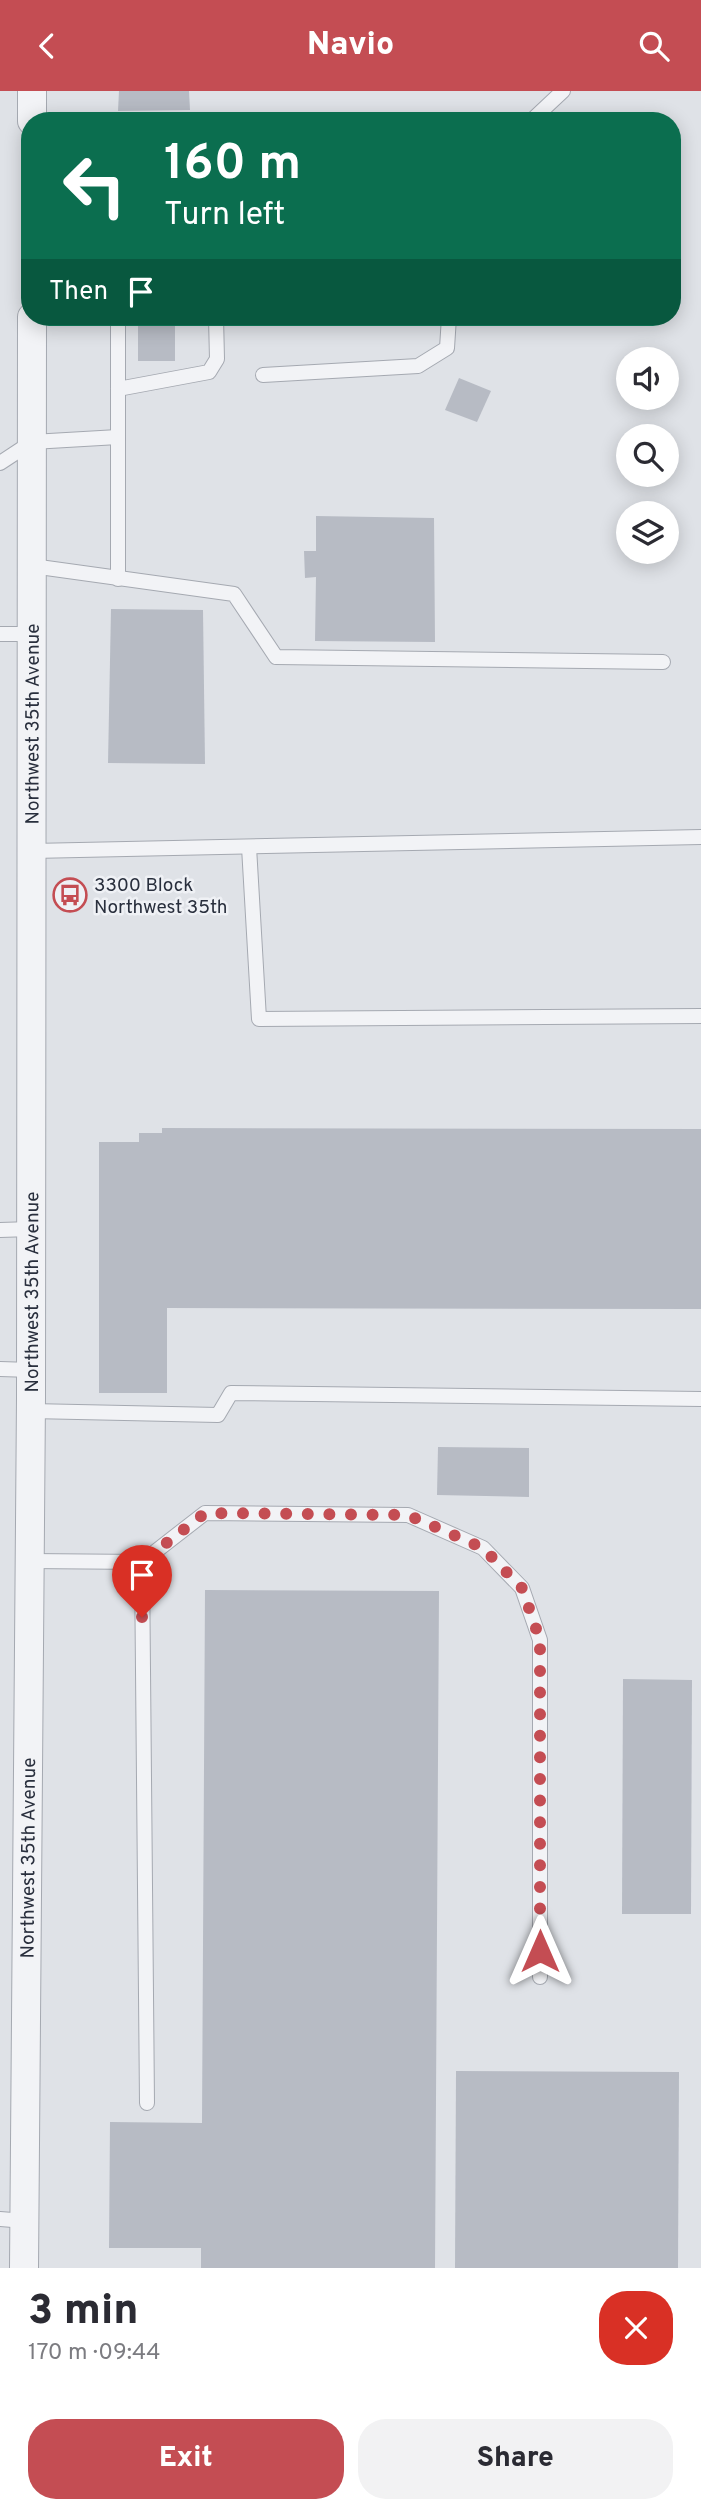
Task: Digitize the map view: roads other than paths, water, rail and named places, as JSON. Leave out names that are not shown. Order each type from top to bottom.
[{"type":"street","points":[[32,91],[32,112]]},
{"type":"street","name":"Northwest 35th Avenue","points":[[24,2268],[12,2220],[30,1561],[32,326]]},
{"type":"lane","points":[[541,112],[563,91]]},
{"type":"lane","points":[[118,326],[118,579]]},
{"type":"lane","points":[[118,389],[209,372],[217,359],[216,326]]},
{"type":"lane","points":[[262,375],[418,366],[447,348],[448,326]]},
{"type":"lane","points":[[0,463],[32,442],[118,437]]},
{"type":"lane","points":[[32,566],[234,594],[276,657],[663,661]]},
{"type":"lane","points":[[0,635],[32,635]]},
{"type":"lane","points":[[32,851],[701,838]]},
{"type":"lane","points":[[249,847],[259,1019],[701,1016]]},
{"type":"lane","points":[[0,1230],[31,1229]]},
{"type":"lane","points":[[0,1369],[31,1370]]},
{"type":"lane","points":[[31,1412],[218,1415],[231,1393],[701,1399]]},
{"type":"lane","points":[[30,1561],[142,1562],[205,1513],[408,1515],[483,1548],[522,1588],[540,1640],[540,1977]]},
{"type":"lane","points":[[142,1562],[146,2103]]},
{"type":"place","name":"3300 Block Northwest 35th","points":[[70,895]]}]
